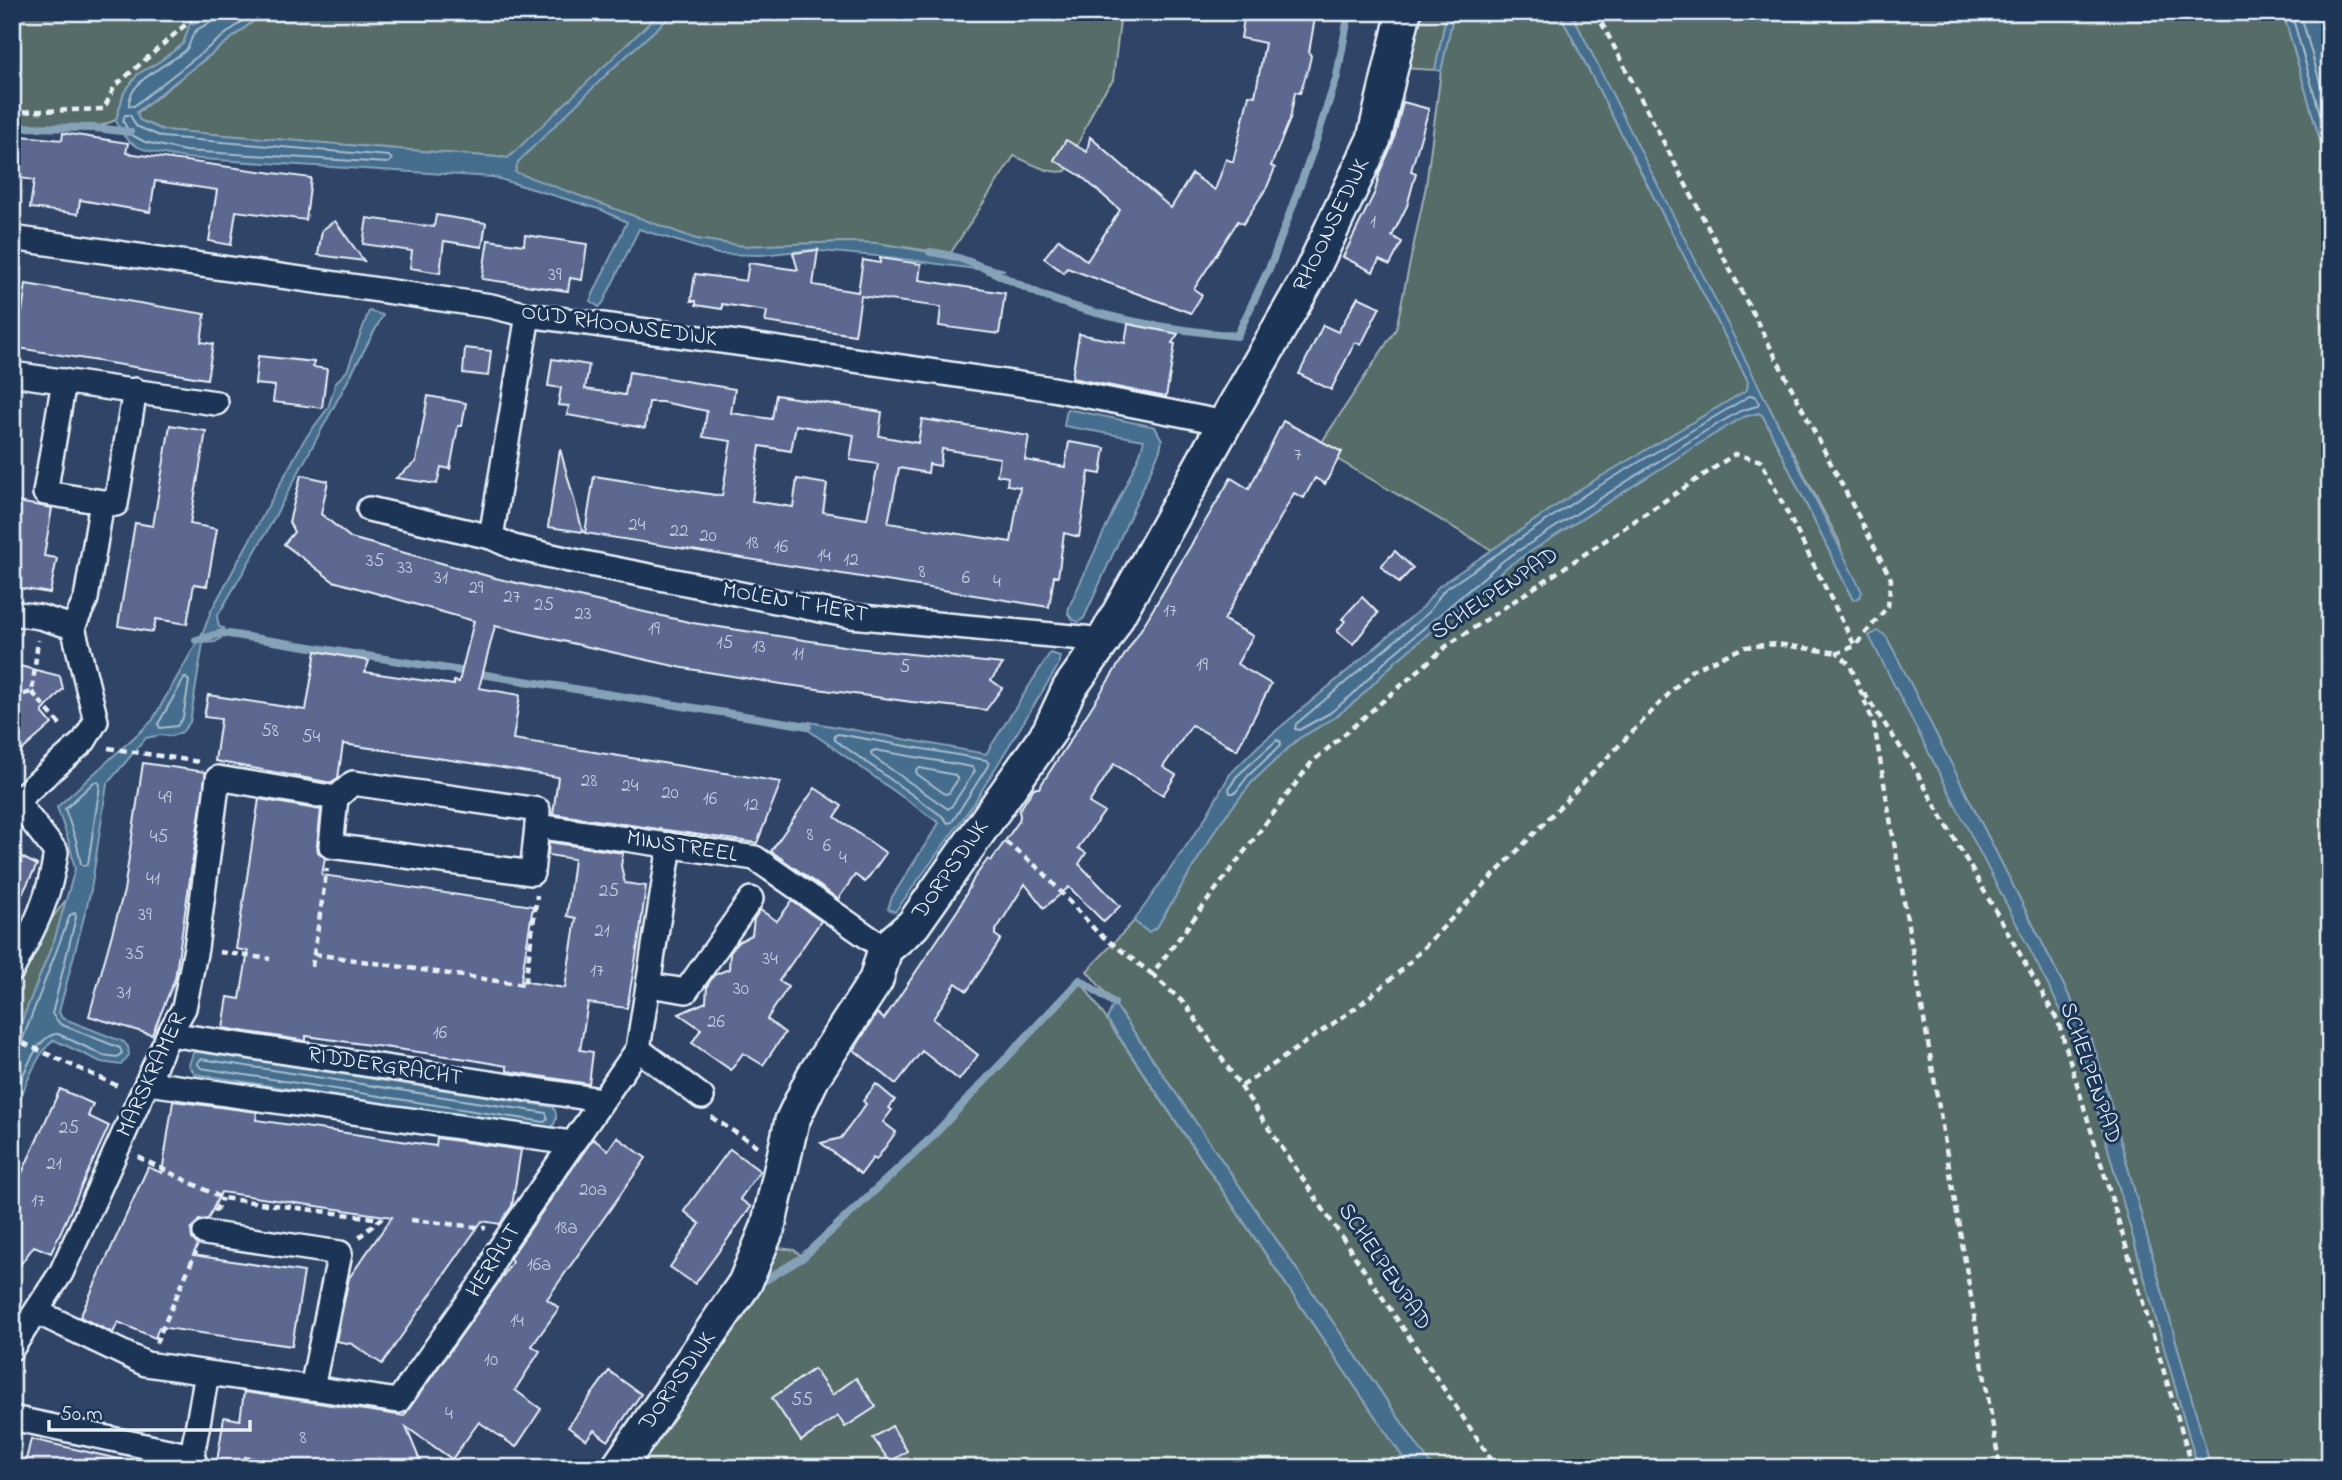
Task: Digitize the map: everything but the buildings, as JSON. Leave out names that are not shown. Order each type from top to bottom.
[{"type":"street","name":"RHOONSEDIJK","points":[[1225,423],[1310,275],[1374,139],[1404,12]]},
{"type":"street","name":"OUD RHOONSEDIJK","points":[[12,237],[491,306],[528,315],[1053,389],[1225,423]]},
{"type":"street","points":[[491,537],[528,315]]},
{"type":"street","points":[[12,374],[216,402]]},
{"type":"street","points":[[64,381],[45,493],[116,504],[135,390]]},
{"type":"street","name":"DORPSDIJK","points":[[618,1468],[745,1283],[768,1227],[792,1121],[813,1077],[876,980],[885,949],[913,925],[1049,732],[1069,690],[1104,640],[1225,423]]},
{"type":"street","points":[[12,970],[42,913],[54,873],[56,852],[15,803],[78,746],[96,721],[73,627],[86,599],[102,502]]},
{"type":"street","name":"MOLEN 'T HERT","points":[[369,509],[491,537],[513,547],[569,560],[851,616],[1104,640]]},
{"type":"street","points":[[12,613],[40,617],[73,627]]},
{"type":"street","points":[[218,778],[336,798]]},
{"type":"street","name":"MARSKRAMER","points":[[12,1348],[61,1273],[146,1090],[169,1034],[184,1008],[196,948],[218,778]]},
{"type":"street","points":[[353,783],[538,810],[532,873],[331,846],[336,798],[353,783]]},
{"type":"street","name":"MINSTREEL","points":[[537,825],[755,858],[885,949]]},
{"type":"street","name":"HERAUT","points":[[312,1388],[398,1401],[488,1274],[498,1251],[638,1049],[670,845]]},
{"type":"street","points":[[649,985],[686,991],[751,899]]},
{"type":"street","name":"RIDDERGRACHT","points":[[169,1034],[601,1100]]},
{"type":"street","points":[[638,1049],[702,1097]]},
{"type":"street","name":"RIDDERGRACHT","points":[[146,1090],[571,1143]]},
{"type":"street","points":[[37,1312],[146,1364],[312,1388],[340,1253],[205,1233]]},
{"type":"street","points":[[12,1418],[195,1462],[207,1374]]},
{"type":"path","points":[[12,112],[104,109],[114,87],[200,12]]},
{"type":"path","points":[[1242,1087],[1357,1007],[1403,969],[1692,670],[1745,647],[1777,645],[1838,653],[1855,646],[1888,607],[1891,579],[1596,12]]},
{"type":"path","name":"SCHELPENPAD","points":[[1152,974],[1312,761],[1448,645],[1735,454],[1761,461],[1855,646]]},
{"type":"path","points":[[40,617],[32,692],[78,746]]},
{"type":"path","name":"SCHELPENPAD","points":[[1838,653],[1850,665],[1874,724],[2000,1468]]},
{"type":"path","name":"SCHELPENPAD","points":[[1860,686],[1913,766],[2058,1021],[2193,1468]]},
{"type":"path","points":[[13,698],[32,692]]},
{"type":"path","points":[[107,748],[201,762],[218,778]]},
{"type":"path","name":"SCHELPENPAD","points":[[983,824],[1042,871],[1097,932],[1152,974],[1186,1005],[1497,1468]]},
{"type":"path","points":[[312,967],[331,846]]},
{"type":"path","points":[[314,954],[525,985],[539,878],[532,873]]},
{"type":"path","points":[[196,948],[270,959]]},
{"type":"path","points":[[12,1038],[52,1057],[146,1090]]},
{"type":"path","points":[[702,1097],[700,1111],[782,1161]]},
{"type":"path","points":[[119,1147],[222,1198],[381,1219],[340,1253]]},
{"type":"path","points":[[146,1364],[222,1198]]},
{"type":"path","points":[[411,1220],[512,1231]]},
{"type":"green space","points":[[12,12],[213,12],[203,20],[190,24],[183,44],[138,74],[124,93],[116,120],[95,128],[12,127]]},
{"type":"green space","points":[[265,12],[661,12],[509,158],[163,130],[139,120],[137,113]]},
{"type":"green space","points":[[675,12],[1121,12],[1113,80],[1097,102],[1066,171],[1046,170],[1014,156],[950,254],[876,243],[744,246],[696,239],[514,172],[517,162]]},
{"type":"green space","points":[[1414,12],[1447,12],[1435,70],[1402,68]]},
{"type":"green space","points":[[1454,12],[1559,12],[1748,381],[1747,390],[1585,486],[1492,550],[1318,448],[1396,329],[1426,186],[1441,71]]},
{"type":"green space","points":[[1571,12],[2283,12],[2330,175],[2330,1468],[2211,1468],[2098,1059],[2089,1035],[1886,636],[2075,1038],[2198,1468],[1433,1468],[1114,1003],[1087,971],[1134,921],[1148,932],[1157,927],[1219,824],[1253,781],[1298,739],[1334,718],[1357,700],[1396,661],[1508,566],[1743,417],[1759,413],[1763,416],[1853,600],[1839,541],[1740,351]]},
{"type":"green space","points":[[68,897],[55,938],[12,1046],[12,986],[47,925]]},
{"type":"green space","points":[[1080,980],[1410,1468],[632,1468],[771,1247],[794,1250],[803,1257],[929,1140]]},
{"type":"water","points":[[213,12],[265,12],[137,112],[139,120],[163,130],[508,158],[661,12],[675,12],[613,68],[518,162],[515,172],[696,239],[744,246],[876,243],[947,255],[1005,270],[990,270],[987,266],[982,270],[818,249],[761,255],[718,254],[639,229],[599,307],[590,301],[627,222],[602,210],[493,177],[185,158],[134,145],[121,131],[116,120],[124,93],[138,74],[183,44],[190,24],[203,20]]},
{"type":"water","points":[[1447,12],[1454,12],[1441,71],[1435,70]]},
{"type":"water","points":[[1559,12],[1571,12],[1862,592],[1860,597],[1853,600],[1763,416],[1759,413],[1743,417],[1508,566],[1396,661],[1357,700],[1334,718],[1298,739],[1253,781],[1219,824],[1157,927],[1148,932],[1134,921],[1203,822],[1230,774],[1258,746],[1423,607],[1439,586],[1585,486],[1747,390],[1748,381]]},
{"type":"water","points":[[2283,12],[2330,12],[2330,175]]},
{"type":"water","points":[[369,311],[383,315],[267,531],[217,617],[219,627],[224,628],[221,638],[215,642],[203,643],[190,722],[182,732],[172,736],[146,738],[107,784],[91,890],[59,1012],[62,1018],[124,1042],[129,1055],[121,1065],[101,1062],[54,1040],[35,1065],[12,1118],[12,1046],[55,938],[75,869],[57,807],[152,721],[204,630],[211,611],[304,440],[328,408],[336,382],[347,371]]},
{"type":"water","points":[[1067,409],[1155,427],[1162,440],[1160,450],[1084,618],[1079,622],[1068,614],[1069,607],[1144,440],[1064,426]]},
{"type":"water","points":[[1878,631],[1886,636],[1896,655],[2089,1035],[2098,1059],[2211,1468],[2198,1468],[2075,1038],[1869,636]]},
{"type":"water","points":[[1050,653],[1060,656],[1058,666],[974,803],[895,912],[888,909],[892,897],[939,823],[807,729],[809,722],[986,754]]},
{"type":"water","points":[[1114,1003],[1433,1468],[1410,1468],[1107,1019]]},
{"type":"water","points":[[193,1053],[553,1107],[556,1120],[553,1126],[547,1129],[195,1074],[189,1065]]},
{"type":"waterway","points":[[930,252],[962,259],[1038,294],[1099,314],[1168,328],[1237,336],[1272,262],[1314,147],[1337,76],[1349,12]]},
{"type":"waterway","points":[[12,127],[95,128],[130,132]]},
{"type":"waterway","points":[[196,640],[222,633],[808,726]]},
{"type":"waterway","points":[[757,1285],[802,1258],[929,1140],[1080,980],[1114,1003]]}]
